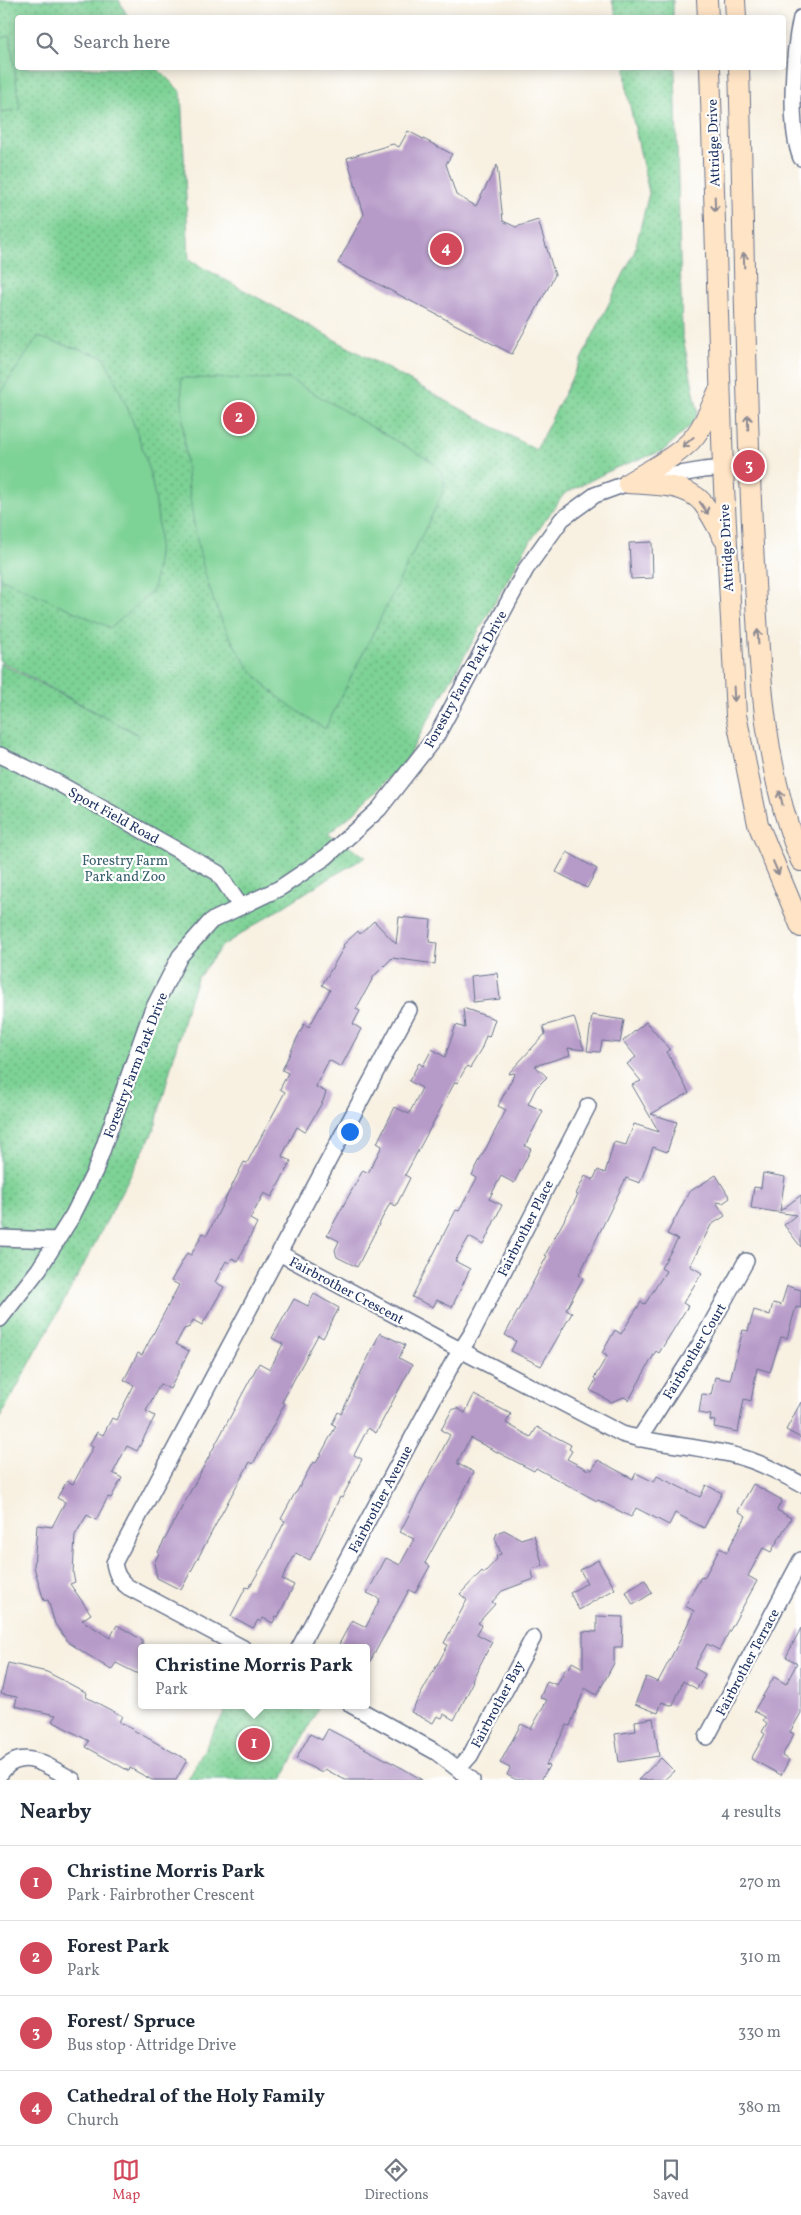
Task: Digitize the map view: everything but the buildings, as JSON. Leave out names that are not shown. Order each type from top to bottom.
[{"type":"main road","points":[[707,0],[708,15]]},
{"type":"main road","points":[[735,0],[736,15]]},
{"type":"main road","name":"Attridge Drive","points":[[710,70],[723,468],[737,724],[758,824],[801,927]]},
{"type":"main road","name":"Attridge Drive","points":[[739,70],[749,466],[759,651],[768,736],[786,818],[801,861]]},
{"type":"main road","points":[[628,483],[669,457],[693,438],[705,422],[721,385]]},
{"type":"main road","points":[[628,483],[669,486],[687,491],[701,502],[726,540]]},
{"type":"street","points":[[801,18],[795,49],[794,103],[796,139],[801,158]]},
{"type":"street","name":"Forestry Farm Park Drive","points":[[0,1319],[58,1240],[73,1215],[94,1171],[152,1013],[180,956],[210,920],[280,888],[326,857],[379,809],[437,735],[526,569],[562,519],[595,495],[628,483],[723,468],[749,466]]},
{"type":"street","name":"Sport Field Road","points":[[0,755],[56,782],[218,873],[241,907]]},
{"type":"street","points":[[279,1253],[409,1010]]},
{"type":"street","name":"Fairbrother Place","points":[[461,1350],[472,1333],[588,1106]]},
{"type":"street","points":[[0,1238],[58,1240]]},
{"type":"street","name":"Fairbrother Crescent","points":[[235,1644],[128,1587],[120,1581],[115,1572],[114,1563],[279,1253],[610,1428],[640,1439],[737,1456],[770,1468],[801,1484]]},
{"type":"street","name":"Fairbrother Court","points":[[640,1439],[699,1346],[746,1261]]},
{"type":"street","name":"Fairbrother Avenue","points":[[302,1644],[461,1350]]},
{"type":"street","name":"Fairbrother Terrace","points":[[708,1737],[801,1560]]},
{"type":"street","name":"Fairbrother Bay","points":[[459,1768],[470,1756],[533,1638]]},
{"type":"street","points":[[358,1709],[436,1752],[472,1780]]},
{"type":"street","points":[[0,1774],[5,1766],[16,1759],[32,1759],[72,1780]]},
{"type":"green space","name":"Forestry Farm Park and Zoo","points":[[0,0],[119,0],[127,15],[15,15],[15,70],[159,70],[181,92],[189,260],[536,450],[634,253],[649,193],[627,92],[625,70],[675,70],[682,333],[698,412],[692,424],[663,451],[615,468],[564,494],[525,549],[404,763],[356,811],[328,834],[366,857],[322,882],[222,946],[197,979],[187,1007],[154,1130],[81,1270],[0,1418],[0,663],[139,735],[0,661]]},
{"type":"green space","points":[[612,0],[673,0],[673,15],[616,15]]},
{"type":"green space","points":[[10,36],[20,109],[0,112],[0,38]]},
{"type":"green space","points":[[38,337],[104,357],[133,421],[148,466],[157,512],[159,536],[154,589],[111,628],[0,578],[0,393]]},
{"type":"green space","points":[[181,378],[289,379],[431,461],[444,480],[441,496],[325,729],[283,700],[255,674],[228,634],[214,600],[194,527],[185,450]]},
{"type":"green space","points":[[226,1709],[318,1709],[282,1780],[188,1780]]},
{"type":"place","name":"Cathedral of the Holy Family","points":[[446,249]]},
{"type":"place","name":"Forest Park","points":[[239,418]]},
{"type":"place","name":"Forest/ Spruce","points":[[749,466]]},
{"type":"place","name":"Christine Morris Park","points":[[254,1744]]}]
